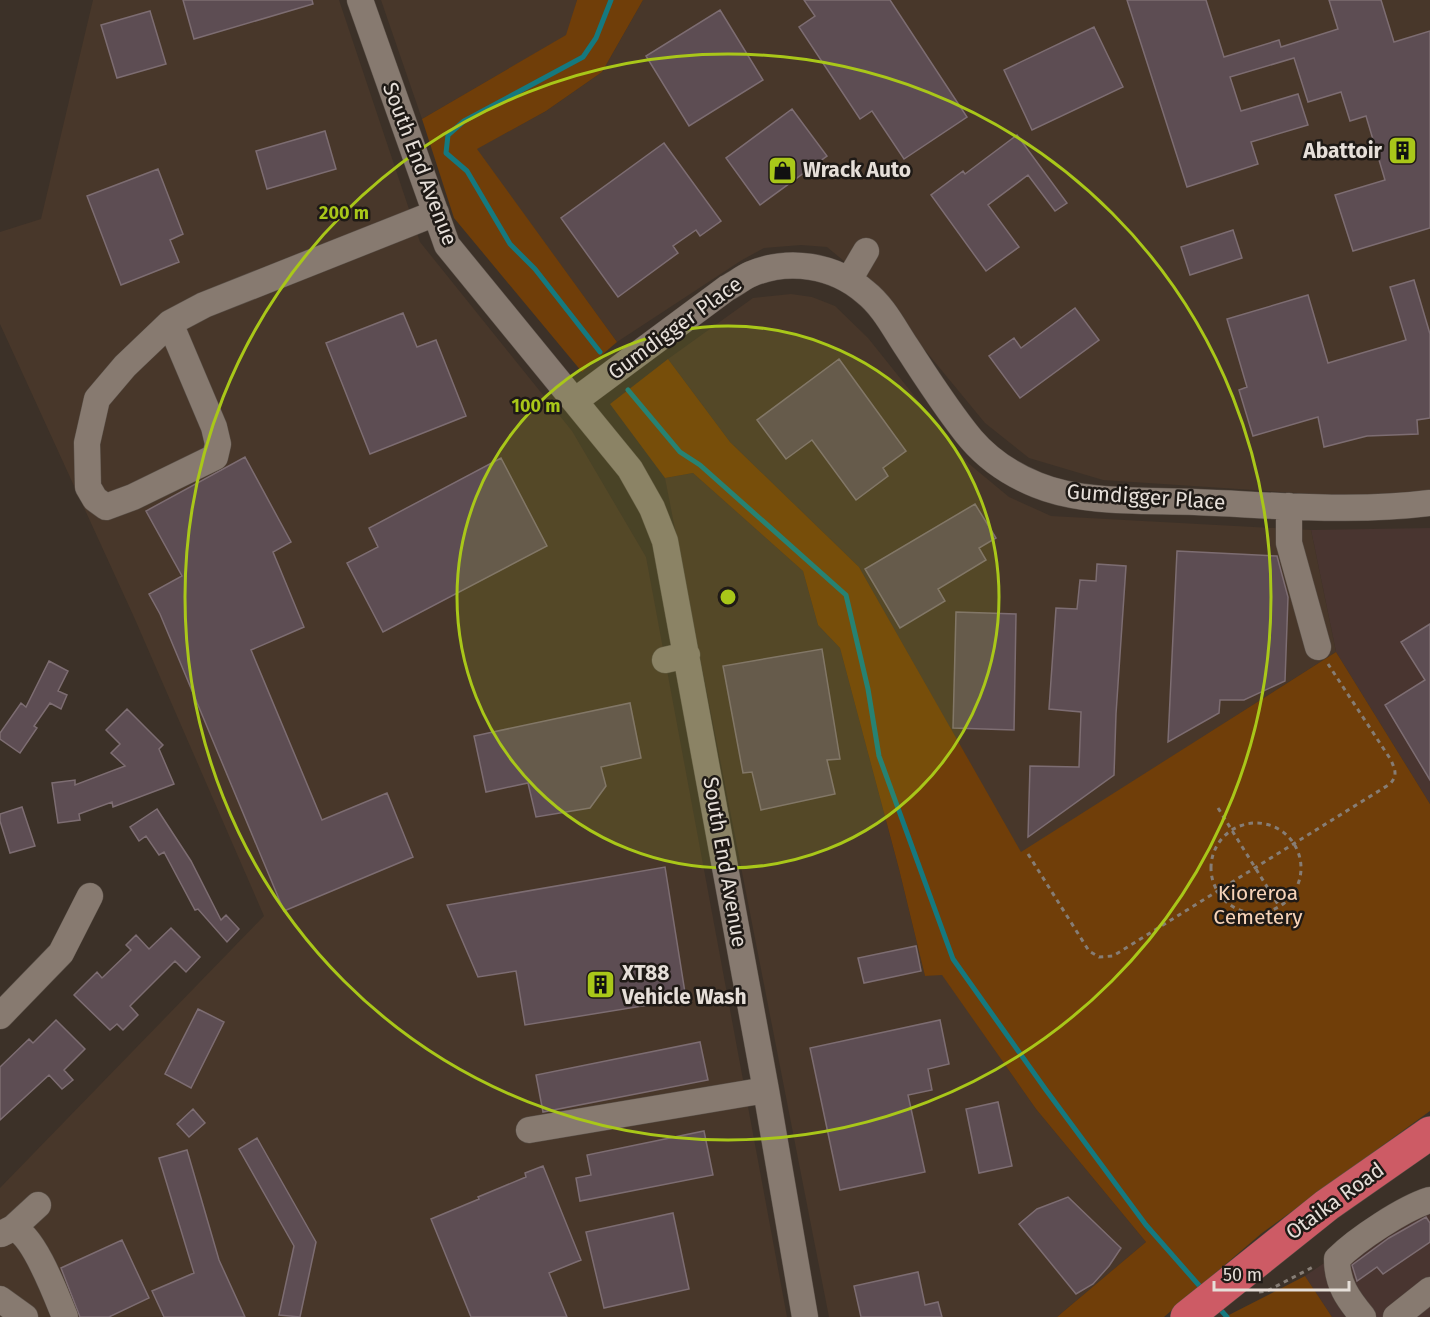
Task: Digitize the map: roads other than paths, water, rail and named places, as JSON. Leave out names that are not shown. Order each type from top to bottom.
[{"type":"highway","name":"Otaika Road","points":[[1203,1303],[1327,1205],[1430,1133]]},
{"type":"street","name":"South End Avenue","points":[[360,0],[447,244],[630,469],[652,508],[665,541],[676,658],[766,1090],[805,1317]]},
{"type":"street","points":[[170,323],[214,427],[218,444],[215,457],[133,497],[106,507],[95,499],[88,487],[87,443],[98,399],[125,366],[170,323],[204,305],[436,213]]},
{"type":"street","points":[[849,280],[866,251]]},
{"type":"street","name":"Gumdigger Place","points":[[576,400],[727,288],[750,274],[773,267],[797,265],[832,272],[866,292],[880,307],[938,395],[972,440],[990,458],[1013,474],[1039,486],[1066,494],[1117,499],[1340,509],[1394,508],[1430,503]]},
{"type":"street","points":[[1289,506],[1289,543],[1318,647]]},
{"type":"street","points":[[0,1016],[62,953],[90,896]]},
{"type":"street","points":[[529,1130],[766,1090]]},
{"type":"street","points":[[1363,1317],[1346,1297],[1337,1271],[1337,1259],[1364,1237],[1401,1214],[1430,1200]]},
{"type":"street","points":[[6,1231],[38,1205]]},
{"type":"street","points":[[6,1231],[20,1230],[31,1244],[65,1317]]},
{"type":"street","points":[[1396,1317],[1430,1290]]},
{"type":"street","points":[[0,1299],[25,1317]]},
{"type":"waterway","points":[[600,352],[535,269],[510,244],[467,171],[446,153],[448,135],[464,121],[583,57],[596,38],[611,0]]},
{"type":"waterway","points":[[628,390],[680,452],[700,465],[846,595],[868,689],[879,756],[953,959],[1146,1225],[1204,1291]]},
{"type":"waterway","points":[[1218,1307],[1227,1317]]},
{"type":"place","name":"Abattoir","points":[[1403,151]]},
{"type":"place","name":"Wrack Auto","points":[[782,170]]},
{"type":"place","name":"XT88 Vehicle Wash","points":[[601,985]]},
{"type":"park label","name":"Kioreroa Cemetery","points":[[1258,905]]}]
